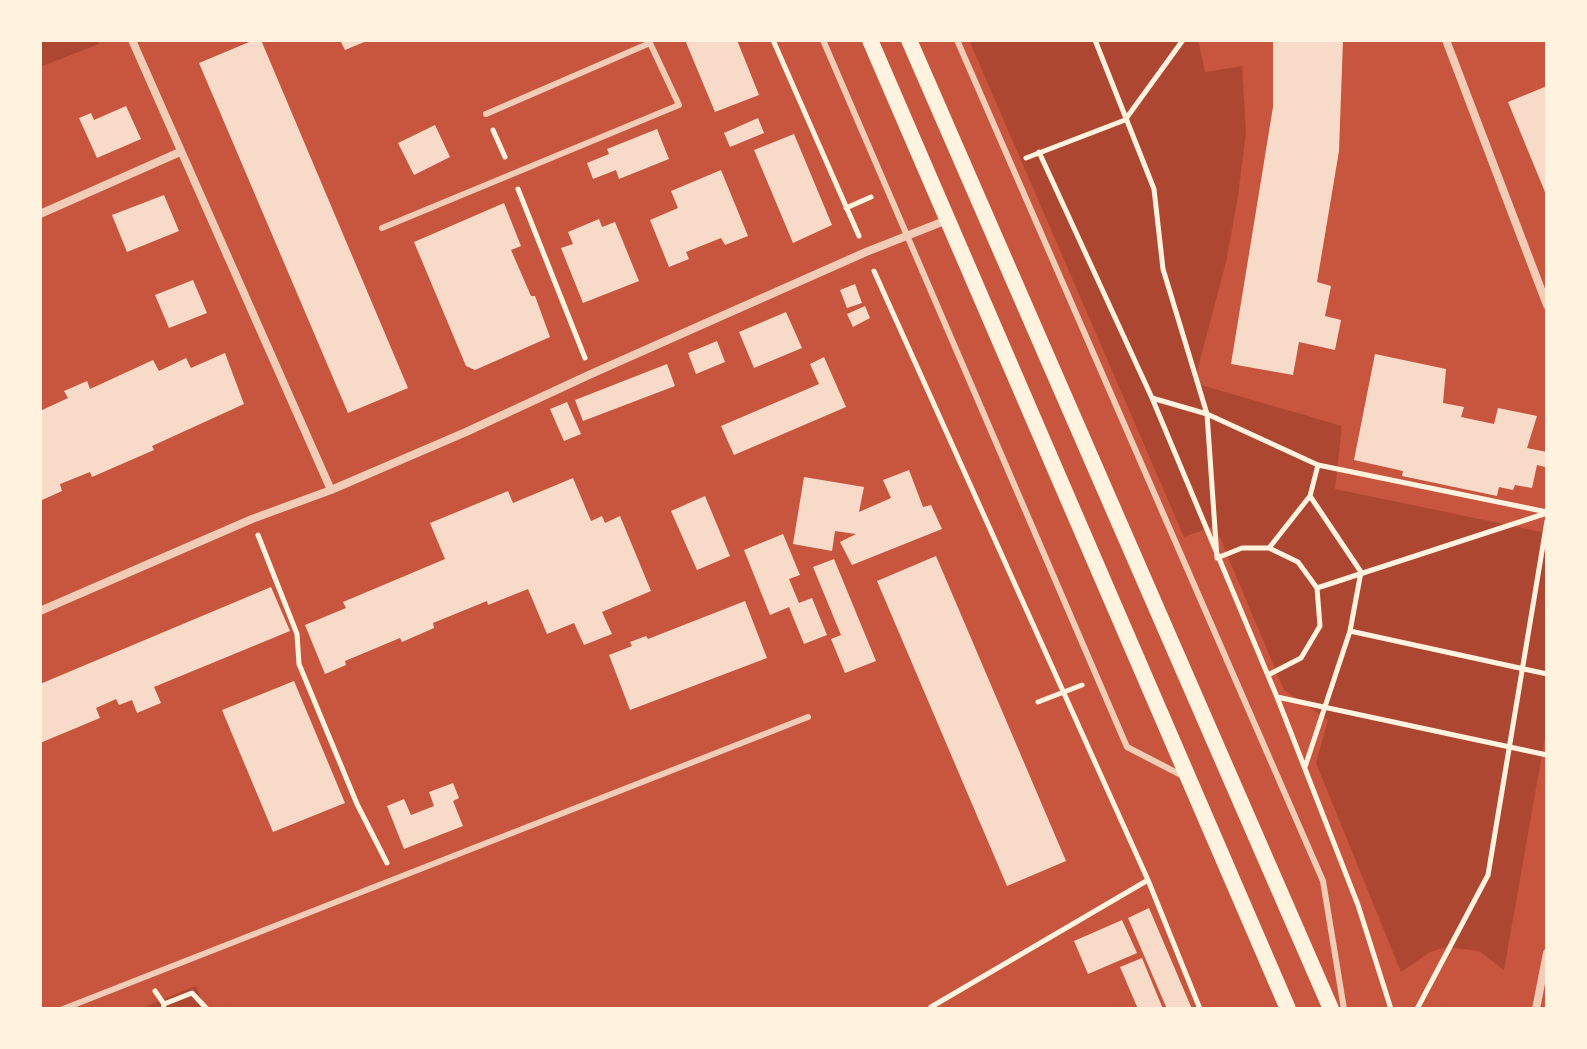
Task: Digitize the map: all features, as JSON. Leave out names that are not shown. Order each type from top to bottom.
[{"type":"main road","points":[[870,40],[1288,1009]]},
{"type":"main road","points":[[909,40],[1331,1009]]},
{"type":"street","points":[[1446,40],[1547,305]]},
{"type":"street","points":[[135,41],[180,152],[331,490]]},
{"type":"street","points":[[40,214],[180,152]]},
{"type":"street","points":[[40,611],[252,519],[331,490],[466,432],[866,252],[947,220]]},
{"type":"street","points":[[1536,1009],[1547,953]]},
{"type":"lane","points":[[823,40],[1127,747],[1186,778]]},
{"type":"lane","points":[[957,40],[1323,881],[1344,1009]]},
{"type":"lane","points":[[382,228],[679,105],[650,43],[486,114]]},
{"type":"lane","points":[[63,1009],[808,717]]},
{"type":"path","points":[[773,40],[1148,880],[1200,1009]]},
{"type":"path","points":[[1095,40],[1154,189],[1163,269],[1207,414],[1217,558]]},
{"type":"path","points":[[1011,164],[1125,120],[1183,40]]},
{"type":"path","points":[[486,114],[513,174],[591,374]]},
{"type":"path","points":[[1039,152],[1152,398],[1268,675],[1358,905],[1391,1009]]},
{"type":"path","points":[[846,208],[879,194]]},
{"type":"path","points":[[1152,398],[1207,414],[1318,465],[1547,512]]},
{"type":"path","points":[[1269,548],[1310,496],[1318,465]]},
{"type":"path","points":[[1305,769],[1323,706],[1350,631],[1361,572],[1310,496]]},
{"type":"path","points":[[1317,588],[1547,512]]},
{"type":"path","points":[[252,519],[297,634],[299,664],[357,804],[395,877]]},
{"type":"path","points":[[1417,1009],[1488,875],[1547,521]]},
{"type":"path","points":[[1217,558],[1242,548],[1269,548],[1298,562],[1317,588],[1320,626],[1301,658],[1268,675]]},
{"type":"path","points":[[1350,631],[1547,674]]},
{"type":"path","points":[[1277,697],[1547,755]]},
{"type":"path","points":[[931,1007],[1148,880]]},
{"type":"path","points":[[163,1009],[164,1004],[192,993],[207,1009]]},
{"type":"shaded area","points":[[40,40],[97,40],[99,44],[40,67]]},
{"type":"shaded area","points":[[969,40],[1198,40],[1205,72],[1242,66],[1246,132],[1238,196],[1226,262],[1194,383],[1342,426],[1335,489],[1547,533],[1547,726],[1504,970],[1479,951],[1446,947],[1430,952],[1401,972],[1316,763],[1328,720],[1284,690],[1215,526],[1184,537]]},
{"type":"shaded area","points":[[196,986],[205,1009],[139,1009]]},
{"type":"building","points":[[254,40],[261,40],[408,388],[348,413],[199,63]]},
{"type":"building","points":[[340,40],[369,40],[345,50]]},
{"type":"building","points":[[685,40],[737,40],[759,95],[715,112]]},
{"type":"building","points":[[1273,40],[1343,40],[1339,151],[1317,282],[1331,286],[1325,316],[1341,320],[1335,350],[1299,342],[1293,375],[1231,364],[1273,107]]},
{"type":"building","points":[[1547,86],[1547,197],[1508,102]]},
{"type":"building","points":[[126,106],[141,139],[97,158],[79,118],[91,113],[94,120]]},
{"type":"building","points":[[758,118],[764,133],[730,147],[724,133]]},
{"type":"building","points":[[435,125],[450,157],[414,175],[398,143]]},
{"type":"building","points":[[657,129],[669,159],[619,179],[616,170],[593,179],[587,163],[609,154],[607,149]]},
{"type":"building","points":[[794,134],[832,225],[793,243],[754,150]]},
{"type":"building","points":[[721,170],[748,236],[725,245],[721,238],[686,252],[689,259],[669,267],[650,220],[678,208],[671,191]]},
{"type":"building","points":[[164,195],[179,231],[127,252],[112,215]]},
{"type":"building","points":[[504,203],[521,246],[511,250],[531,296],[535,296],[550,337],[475,370],[466,366],[414,242]]},
{"type":"building","points":[[599,219],[602,227],[615,222],[639,281],[583,303],[561,248],[573,244],[568,232]]},
{"type":"building","points":[[193,280],[207,313],[169,328],[155,295]]},
{"type":"building","points":[[855,284],[862,303],[847,308],[840,290]]},
{"type":"building","points":[[865,306],[870,318],[853,327],[847,314]]},
{"type":"building","points":[[786,312],[802,348],[754,368],[739,332]]},
{"type":"building","points":[[717,341],[725,362],[696,374],[688,353]]},
{"type":"building","points":[[225,353],[244,404],[152,446],[154,450],[92,477],[90,472],[60,484],[62,491],[40,501],[40,411],[68,398],[64,391],[87,381],[90,389],[153,360],[159,371],[186,358],[191,368]]},
{"type":"building","points":[[1375,354],[1446,369],[1443,403],[1464,407],[1461,417],[1494,424],[1498,408],[1537,416],[1527,448],[1547,452],[1547,457],[1545,467],[1537,465],[1532,488],[1515,485],[1513,490],[1499,487],[1497,496],[1402,476],[1403,471],[1354,460]]},
{"type":"building","points":[[824,357],[846,407],[734,455],[721,426],[819,384],[810,364]]},
{"type":"building","points":[[667,364],[675,386],[583,421],[575,400]]},
{"type":"building","points":[[567,402],[581,434],[564,441],[550,409]]},
{"type":"building","points":[[909,470],[923,507],[931,505],[942,529],[852,565],[840,542],[856,534],[835,531],[832,551],[793,544],[804,477],[864,487],[859,512],[891,498],[883,480]]},
{"type":"building","points":[[573,478],[591,521],[602,516],[605,523],[620,516],[651,591],[602,612],[612,634],[584,645],[574,623],[547,634],[528,589],[488,605],[487,601],[433,623],[434,628],[402,642],[400,638],[345,661],[346,665],[325,674],[305,625],[346,608],[343,602],[445,559],[430,523],[508,491],[513,503]]},
{"type":"building","points":[[705,496],[730,556],[697,570],[671,511]]},
{"type":"building","points":[[783,534],[800,575],[789,579],[799,603],[812,598],[827,635],[804,644],[789,607],[770,615],[744,550]]},
{"type":"building","points":[[936,556],[1066,861],[1007,886],[877,581]]},
{"type":"building","points":[[834,559],[876,661],[845,673],[831,639],[841,635],[813,567]]},
{"type":"building","points":[[271,587],[290,631],[154,687],[161,703],[137,713],[132,700],[119,705],[116,699],[96,708],[100,718],[40,743],[40,684]]},
{"type":"building","points":[[745,601],[767,658],[630,710],[609,655],[632,646],[630,642],[646,636],[648,639]]},
{"type":"building","points":[[294,681],[345,803],[273,832],[222,710]]},
{"type":"building","points":[[453,783],[459,798],[453,801],[463,826],[404,849],[387,806],[404,799],[411,815],[434,806],[429,792]]},
{"type":"building","points":[[1149,908],[1192,1009],[1167,1009],[1128,918]]},
{"type":"building","points":[[1122,920],[1137,953],[1088,974],[1074,941]]},
{"type":"building","points":[[1142,958],[1163,1009],[1138,1009],[1120,967]]}]
